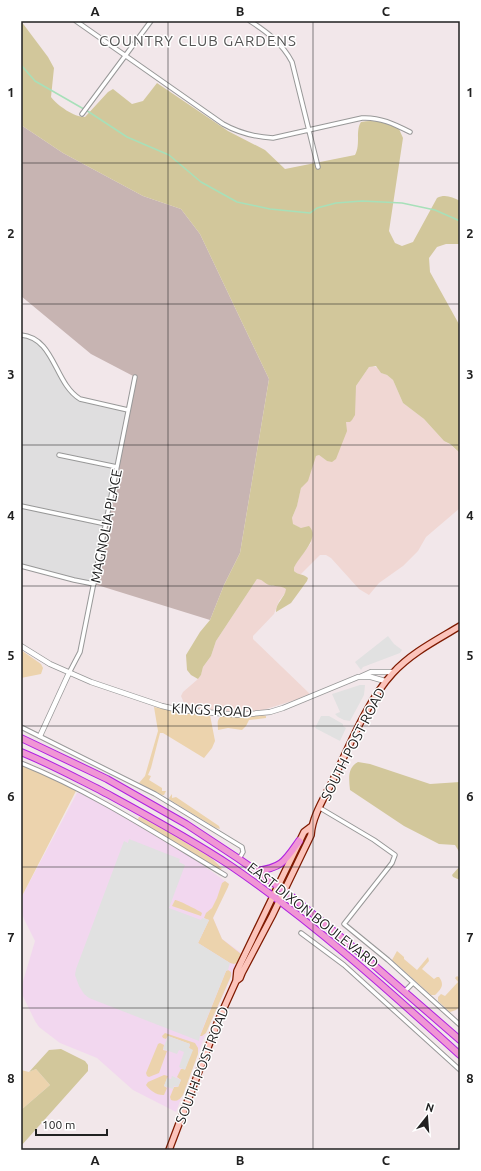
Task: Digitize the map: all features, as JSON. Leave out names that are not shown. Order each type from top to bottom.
[{"type":"highway","name":"EAST DIXON BOULEVARD","points":[[21,738],[107,779],[163,811],[239,858],[278,886],[353,947],[460,1040]]},
{"type":"highway","name":"EAST DIXON BOULEVARD","points":[[21,752],[63,771],[138,810],[231,866],[273,896],[350,957],[460,1055]]},
{"type":"highway","points":[[256,871],[271,869],[281,865],[299,841]]},
{"type":"main road","name":"SOUTH POST ROAD","points":[[236,980],[240,978],[279,902],[311,835],[312,826],[320,808],[359,727],[385,682],[393,672],[419,651],[459,627]]},
{"type":"main road","name":"SOUTH POST ROAD","points":[[169,1150],[218,1021],[236,980],[237,971],[299,841],[304,832],[312,826]]},
{"type":"street","points":[[76,21],[223,124],[242,133],[262,138],[273,138],[362,118],[387,121],[410,132]]},
{"type":"street","points":[[82,114],[151,21]]},
{"type":"street","points":[[250,21],[278,42],[288,55],[294,68],[318,167]]},
{"type":"street","points":[[21,335],[37,340],[42,344],[67,388],[74,395],[80,399],[128,410]]},
{"type":"street","name":"MAGNOLIA PLACE","points":[[69,673],[80,652],[135,377]]},
{"type":"street","points":[[59,455],[117,467]]},
{"type":"street","points":[[21,506],[106,524]]},
{"type":"street","points":[[21,566],[94,584]]},
{"type":"street","name":"KINGS ROAD","points":[[21,646],[39,658],[69,673],[162,706],[179,710],[240,714],[270,712],[358,678],[371,677],[385,682]]},
{"type":"street","points":[[358,678],[371,672],[393,672]]},
{"type":"street","points":[[40,736],[69,673]]},
{"type":"street","name":"EAST DIXON BOULEVARD","points":[[21,727],[122,776],[168,802],[242,847],[243,852],[239,858]]},
{"type":"street","name":"EAST DIXON BOULEVARD","points":[[21,763],[75,788],[133,820],[224,875]]},
{"type":"street","points":[[163,811],[168,802]]},
{"type":"street","name":"EAST DIXON BOULEVARD","points":[[320,808],[374,840],[395,855],[392,863],[344,924],[414,983],[460,1025]]},
{"type":"street","points":[[133,820],[138,810]]},
{"type":"street","name":"EAST DIXON BOULEVARD","points":[[301,933],[344,966],[460,1070]]},
{"type":"street","points":[[344,966],[350,957]]},
{"type":"street","points":[[404,992],[414,983]]},
{"type":"shaded area","points":[[21,21],[48,57],[54,68],[51,97],[71,113],[85,117],[108,92],[113,89],[132,104],[143,101],[157,83],[228,131],[265,150],[285,169],[355,155],[358,146],[358,129],[361,122],[381,122],[399,129],[403,138],[389,231],[395,243],[402,246],[413,242],[437,198],[448,196],[460,201],[460,244],[446,244],[437,247],[429,258],[430,272],[460,326],[460,453],[444,441],[424,419],[403,403],[393,380],[387,375],[381,373],[376,366],[369,367],[356,386],[355,415],[350,422],[346,422],[347,431],[336,459],[332,462],[327,461],[319,455],[316,456],[308,481],[301,488],[297,506],[292,518],[293,524],[301,528],[309,526],[312,531],[311,541],[294,568],[294,571],[308,578],[307,581],[291,603],[276,612],[277,605],[286,589],[269,585],[257,579],[216,641],[211,656],[203,667],[201,675],[198,679],[191,675],[187,670],[186,655],[200,632],[210,620],[224,585],[240,553],[269,379],[200,234],[181,209],[143,196],[63,153],[21,125]]},
{"type":"shaded area","points":[[21,125],[63,153],[143,196],[181,209],[200,234],[269,379],[240,553],[224,585],[210,620],[94,584],[135,377],[91,354],[21,296]]},
{"type":"shaded area","points":[[21,335],[42,344],[67,388],[80,399],[128,410],[94,584],[21,566]]},
{"type":"shaded area","points":[[372,366],[378,368],[381,373],[387,375],[393,380],[403,403],[424,419],[444,441],[460,453],[460,508],[426,537],[418,551],[403,566],[379,583],[369,595],[359,589],[331,558],[326,555],[320,555],[300,575],[294,571],[296,563],[311,543],[301,528],[292,524],[292,518],[297,506],[301,488],[314,459],[319,455],[327,461],[346,422],[348,421],[356,386],[369,367]]},
{"type":"shaded area","points":[[257,579],[262,579],[271,586],[277,585],[282,587],[286,589],[286,592],[279,601],[274,614],[253,636],[253,639],[310,694],[263,710],[227,711],[189,708],[184,703],[181,696],[183,692],[201,675],[203,667],[211,656],[216,641]]},
{"type":"shaded area","points":[[388,636],[394,644],[402,650],[400,653],[363,667],[361,670],[355,662]]},
{"type":"shaded area","points":[[21,650],[41,664],[43,668],[41,674],[21,678]]},
{"type":"shaded area","points":[[360,685],[365,685],[364,695],[350,721],[338,717],[335,714],[340,712],[332,694]]},
{"type":"shaded area","points":[[154,707],[210,715],[215,741],[212,748],[204,758],[163,733],[160,733],[148,775],[151,776],[149,780],[162,788],[162,791],[166,791],[164,795],[139,783],[145,776],[158,731]]},
{"type":"shaded area","points":[[222,716],[266,716],[266,718],[249,720],[242,730],[228,728],[218,730],[218,720]]},
{"type":"shaded area","points":[[321,716],[329,716],[343,724],[346,728],[340,741],[315,728]]},
{"type":"shaded area","points":[[358,762],[370,764],[430,784],[460,782],[460,853],[455,845],[439,844],[404,826],[350,790],[350,771],[354,764]]},
{"type":"shaded area","points":[[21,763],[77,789],[21,898]]},
{"type":"shaded area","points":[[77,793],[80,793],[119,814],[197,861],[229,884],[213,918],[222,939],[240,952],[241,955],[205,1035],[176,1112],[133,1090],[97,1058],[60,1043],[39,1027],[21,992],[35,941],[21,910],[21,898]]},
{"type":"shaded area","points":[[172,794],[172,798],[176,797],[219,826],[220,829],[170,800],[169,798]]},
{"type":"shaded area","points":[[139,817],[152,821],[193,845],[210,857],[222,869],[218,869],[139,822]]},
{"type":"shaded area","points":[[129,839],[180,859],[179,862],[185,865],[169,908],[201,920],[202,918],[209,920],[198,943],[230,963],[200,1035],[199,1041],[89,998],[84,994],[79,986],[75,975],[124,841],[128,843]]},
{"type":"shaded area","points":[[460,866],[460,880],[452,875]]},
{"type":"shaded area","points":[[225,881],[229,884],[213,918],[222,939],[241,954],[237,963],[234,964],[198,943],[209,920],[204,918],[206,913],[212,908],[222,883]]},
{"type":"shaded area","points":[[175,900],[202,913],[201,916],[172,906]]},
{"type":"shaded area","points":[[397,951],[417,970],[428,957],[429,961],[422,969],[434,979],[439,977],[442,982],[440,989],[435,995],[431,995],[392,960]]},
{"type":"shaded area","points":[[228,970],[231,972],[231,976],[206,1033],[200,1036],[226,971]]},
{"type":"shaded area","points":[[457,976],[460,978],[460,1006],[456,1010],[450,1012],[438,1001],[438,997],[441,994],[445,996],[458,982],[455,978]]},
{"type":"shaded area","points":[[165,1033],[195,1043],[198,1048],[198,1054],[183,1095],[176,1101],[171,1100],[170,1097],[174,1087],[178,1087],[181,1080],[177,1077],[181,1069],[185,1069],[192,1050],[189,1048],[190,1044],[168,1036],[166,1039],[163,1038],[162,1036]]},
{"type":"shaded area","points":[[168,1036],[190,1044],[189,1048],[193,1050],[185,1070],[179,1067],[184,1052],[179,1050],[177,1054],[163,1049]]},
{"type":"shaded area","points":[[160,1043],[164,1045],[163,1050],[167,1051],[159,1073],[149,1077],[146,1073],[158,1044]]},
{"type":"shaded area","points":[[61,1049],[85,1061],[88,1065],[88,1071],[21,1146],[21,1110],[50,1085],[36,1069],[29,1072],[49,1050]]},
{"type":"shaded area","points":[[36,1069],[50,1085],[21,1110],[21,1070],[29,1072]]},
{"type":"shaded area","points":[[164,1075],[168,1076],[164,1086],[167,1088],[164,1095],[159,1095],[149,1089],[146,1085],[148,1082]]},
{"type":"shaded area","points":[[172,1076],[181,1080],[178,1087],[174,1086],[173,1089],[164,1086],[167,1078],[171,1079]]},
{"type":"waterway","points":[[21,65],[35,81],[89,112],[127,137],[169,155],[201,182],[237,202],[270,209],[310,213],[317,208],[336,203],[362,201],[402,203],[435,210],[460,221]]},
{"type":"district","name":"COUNTRY CLUB GARDENS","points":[[198,41]]}]
